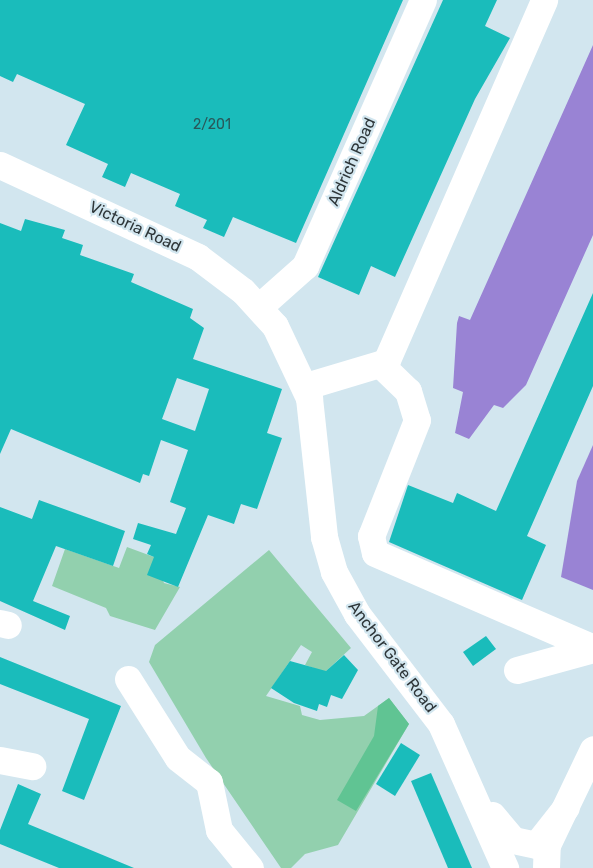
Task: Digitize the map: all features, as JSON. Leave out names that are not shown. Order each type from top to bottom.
[{"type":"street","name":"Aldrich Road","points":[[259,307],[305,266],[423,0]]},
{"type":"street","points":[[382,366],[544,0]]},
{"type":"street","name":"Victoria Road","points":[[0,165],[198,257],[259,307]]},
{"type":"street","name":"Anchor Gate Road","points":[[259,307],[286,344],[306,386],[324,537],[334,572],[357,614],[434,711],[471,788],[505,868]]},
{"type":"street","points":[[306,386],[382,366]]},
{"type":"street","points":[[382,366],[408,391],[417,420],[371,536],[373,550],[593,649]]},
{"type":"street","points":[[517,670],[593,649]]},
{"type":"street","points":[[128,679],[178,758],[209,782],[219,830],[249,868]]},
{"type":"street","points":[[541,861],[577,802],[593,749]]},
{"type":"street","points":[[0,760],[32,766]]},
{"type":"street","points":[[471,788],[510,837],[541,861]]},
{"type":"street","points":[[505,868],[511,850],[541,861]]},
{"type":"green space","points":[[127,547],[154,557],[164,583],[180,587],[155,630],[110,616],[106,608],[52,586],[65,549],[119,568]]},
{"type":"green space","points":[[269,550],[351,648],[325,672],[305,665],[312,652],[301,645],[266,696],[300,706],[302,715],[320,720],[364,716],[389,698],[409,724],[338,845],[305,854],[291,868],[281,868],[206,758],[149,662],[155,645]]},
{"type":"green space","points":[[389,698],[409,724],[356,811],[337,800],[374,736],[378,706]]},
{"type":"shaded area","points":[[593,45],[593,235],[526,385],[503,408],[494,405],[469,439],[455,433],[463,392],[453,388],[459,316],[470,320]]},
{"type":"shaded area","points":[[593,445],[593,590],[561,577],[577,481]]},
{"type":"building","points":[[0,0],[403,0],[296,243],[233,217],[224,237],[203,228],[207,220],[175,206],[180,194],[131,173],[125,187],[102,177],[108,164],[66,145],[85,104],[17,74],[13,82],[0,76]]},
{"type":"building","points":[[443,0],[497,0],[485,26],[510,38],[475,99],[395,277],[371,266],[359,295],[318,277]]},
{"type":"building","points":[[25,219],[65,230],[62,238],[83,245],[80,255],[134,274],[131,282],[193,309],[190,318],[204,328],[193,359],[282,389],[267,433],[282,438],[257,509],[241,504],[234,524],[208,515],[178,587],[147,575],[154,557],[147,554],[151,545],[133,539],[138,523],[176,534],[186,508],[170,502],[188,450],[161,440],[149,476],[143,474],[140,483],[11,429],[0,454],[0,223],[21,231]],"holes":[[[177,378],[209,389],[195,431],[162,419]]]},
{"type":"building","points":[[593,293],[593,386],[527,536],[546,545],[522,600],[389,542],[408,485],[453,503],[457,493],[496,511]]},
{"type":"building","points":[[39,500],[125,531],[113,566],[56,546],[33,601],[70,616],[65,630],[0,601],[0,507],[32,519]]},
{"type":"building","points":[[486,636],[496,649],[473,666],[463,652]]},
{"type":"building","points":[[344,655],[358,670],[342,699],[331,695],[327,707],[319,704],[317,711],[294,703],[271,688],[290,661],[326,671]]},
{"type":"building","points":[[0,657],[121,706],[84,800],[62,791],[89,719],[0,684]]},
{"type":"building","points":[[401,743],[420,755],[395,796],[376,784]]},
{"type":"building","points":[[431,773],[472,868],[448,868],[411,781]]},
{"type":"building","points":[[18,784],[41,794],[28,824],[134,868],[59,868],[0,844],[0,830]]}]
